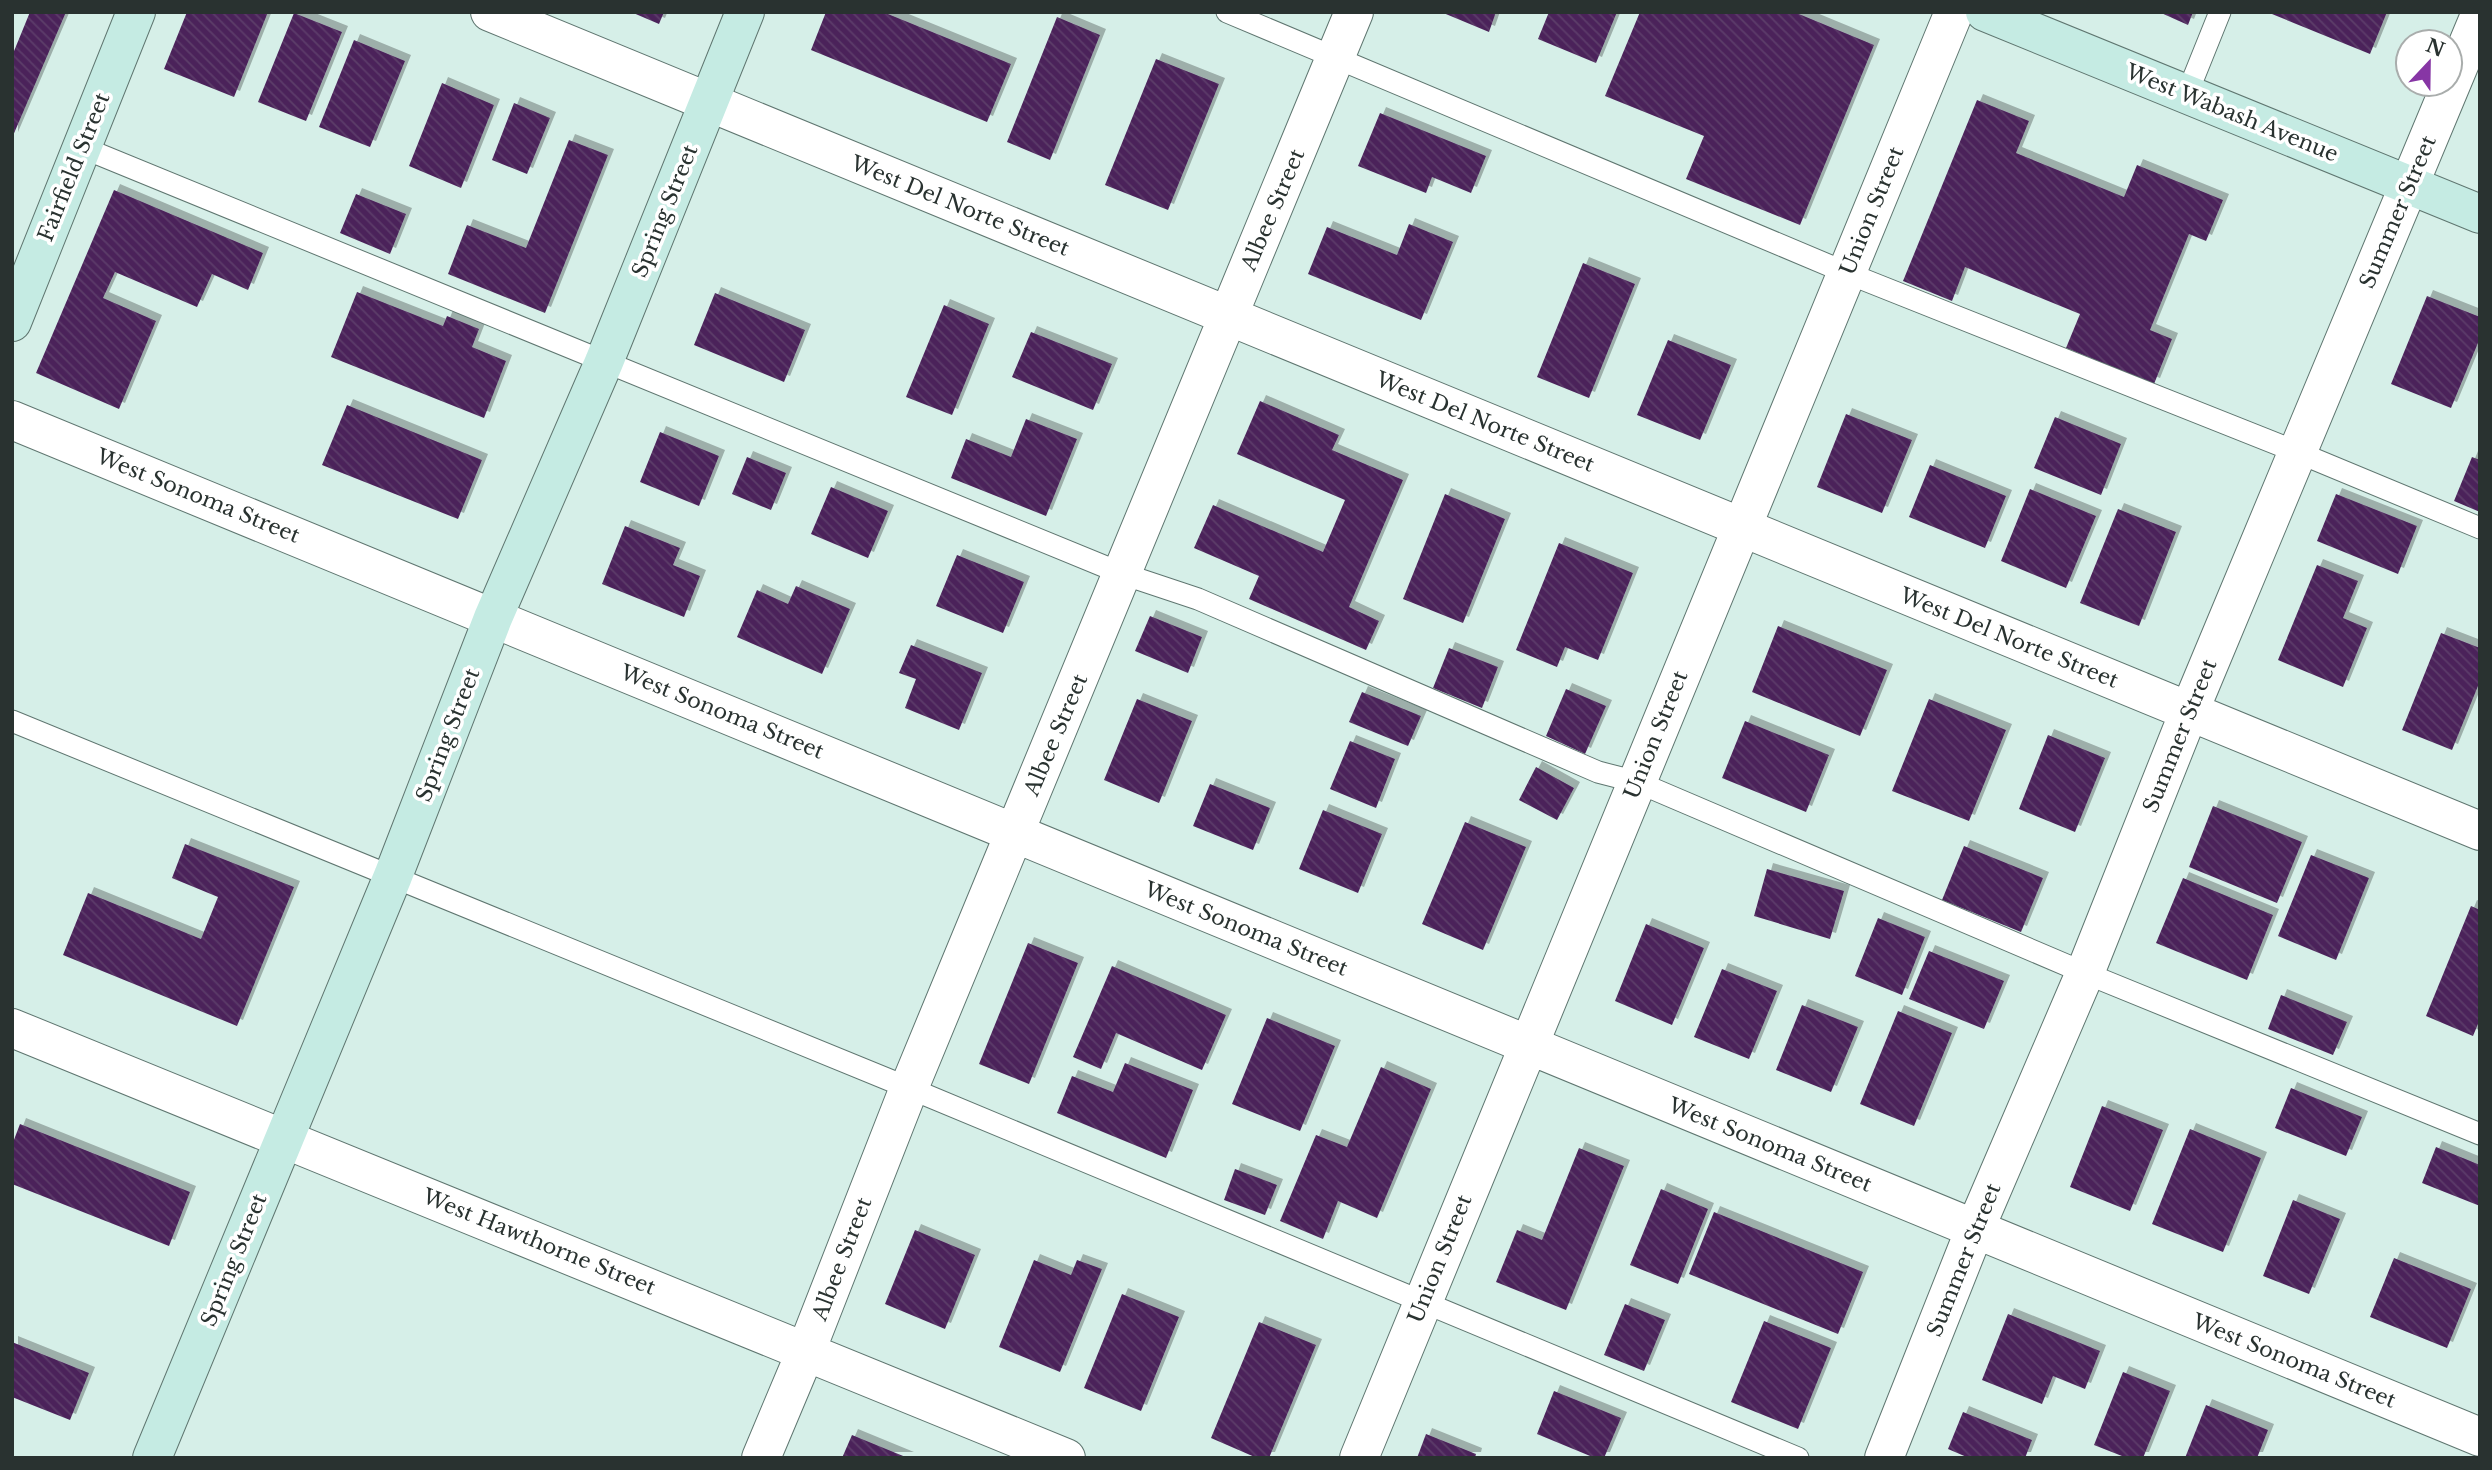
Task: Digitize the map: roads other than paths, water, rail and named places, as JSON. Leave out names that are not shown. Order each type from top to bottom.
[{"type":"street","name":"Fairfield Street","points":[[12,321],[136,12]]},
{"type":"street","name":"West Del Norte Street","points":[[490,12],[2480,831]]},
{"type":"street","name":"Spring Street","points":[[152,1458],[393,876],[493,618],[604,362],[745,12]]},
{"type":"street","name":"Albee Street","points":[[761,1458],[909,1088],[1354,12]]},
{"type":"street","name":"Union Street","points":[[1359,1458],[1954,12]]},
{"type":"street","name":"West Wabash Avenue","points":[[1984,12],[2480,214]]},
{"type":"street","name":"Summer Street","points":[[1884,1458],[1975,1229],[2085,973],[2189,712],[2480,15]]},
{"type":"street","name":"West Sonoma Street","points":[[12,420],[2480,1437]]},
{"type":"street","name":"West Hawthorne Street","points":[[12,1028],[1065,1458]]},
{"type":"lane","points":[[1227,12],[1847,273],[2297,452],[2480,528]]},
{"type":"lane","points":[[2187,94],[2220,12]]},
{"type":"lane","points":[[80,147],[1123,574],[1198,599],[1598,772],[1637,782],[2085,973],[2480,1134]]},
{"type":"lane","points":[[12,721],[909,1088],[1798,1458]]}]
